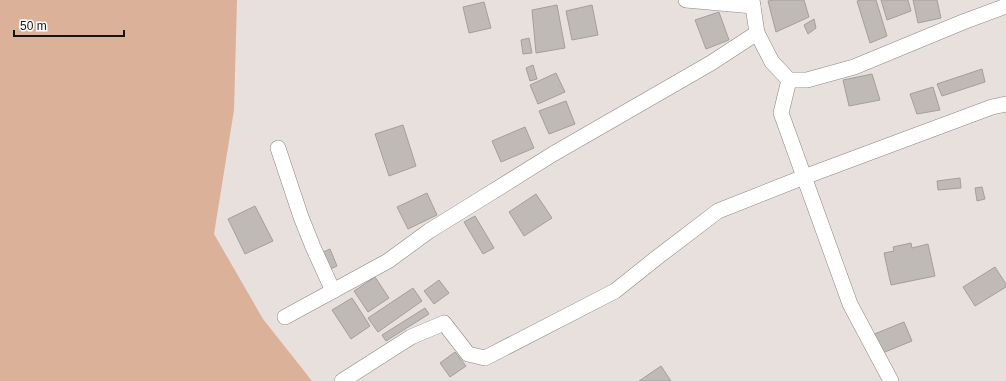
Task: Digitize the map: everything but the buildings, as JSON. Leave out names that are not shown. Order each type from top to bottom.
[{"type":"street","points":[[686,0],[753,3],[757,33],[772,62],[789,80],[807,80],[854,67],[1006,6]]},
{"type":"street","points":[[285,317],[388,261],[429,231],[553,154],[711,63],[757,33]]},
{"type":"street","points":[[789,80],[781,113],[850,304],[891,381]]},
{"type":"street","points":[[342,381],[411,337],[444,323],[468,354],[485,358],[615,291],[718,211],[804,177],[992,107],[1006,104]]},
{"type":"street","points":[[278,148],[301,217],[333,291]]},
{"type":"shaded area","points":[[0,0],[237,0],[234,110],[214,234],[263,319],[312,381],[0,381]]}]
